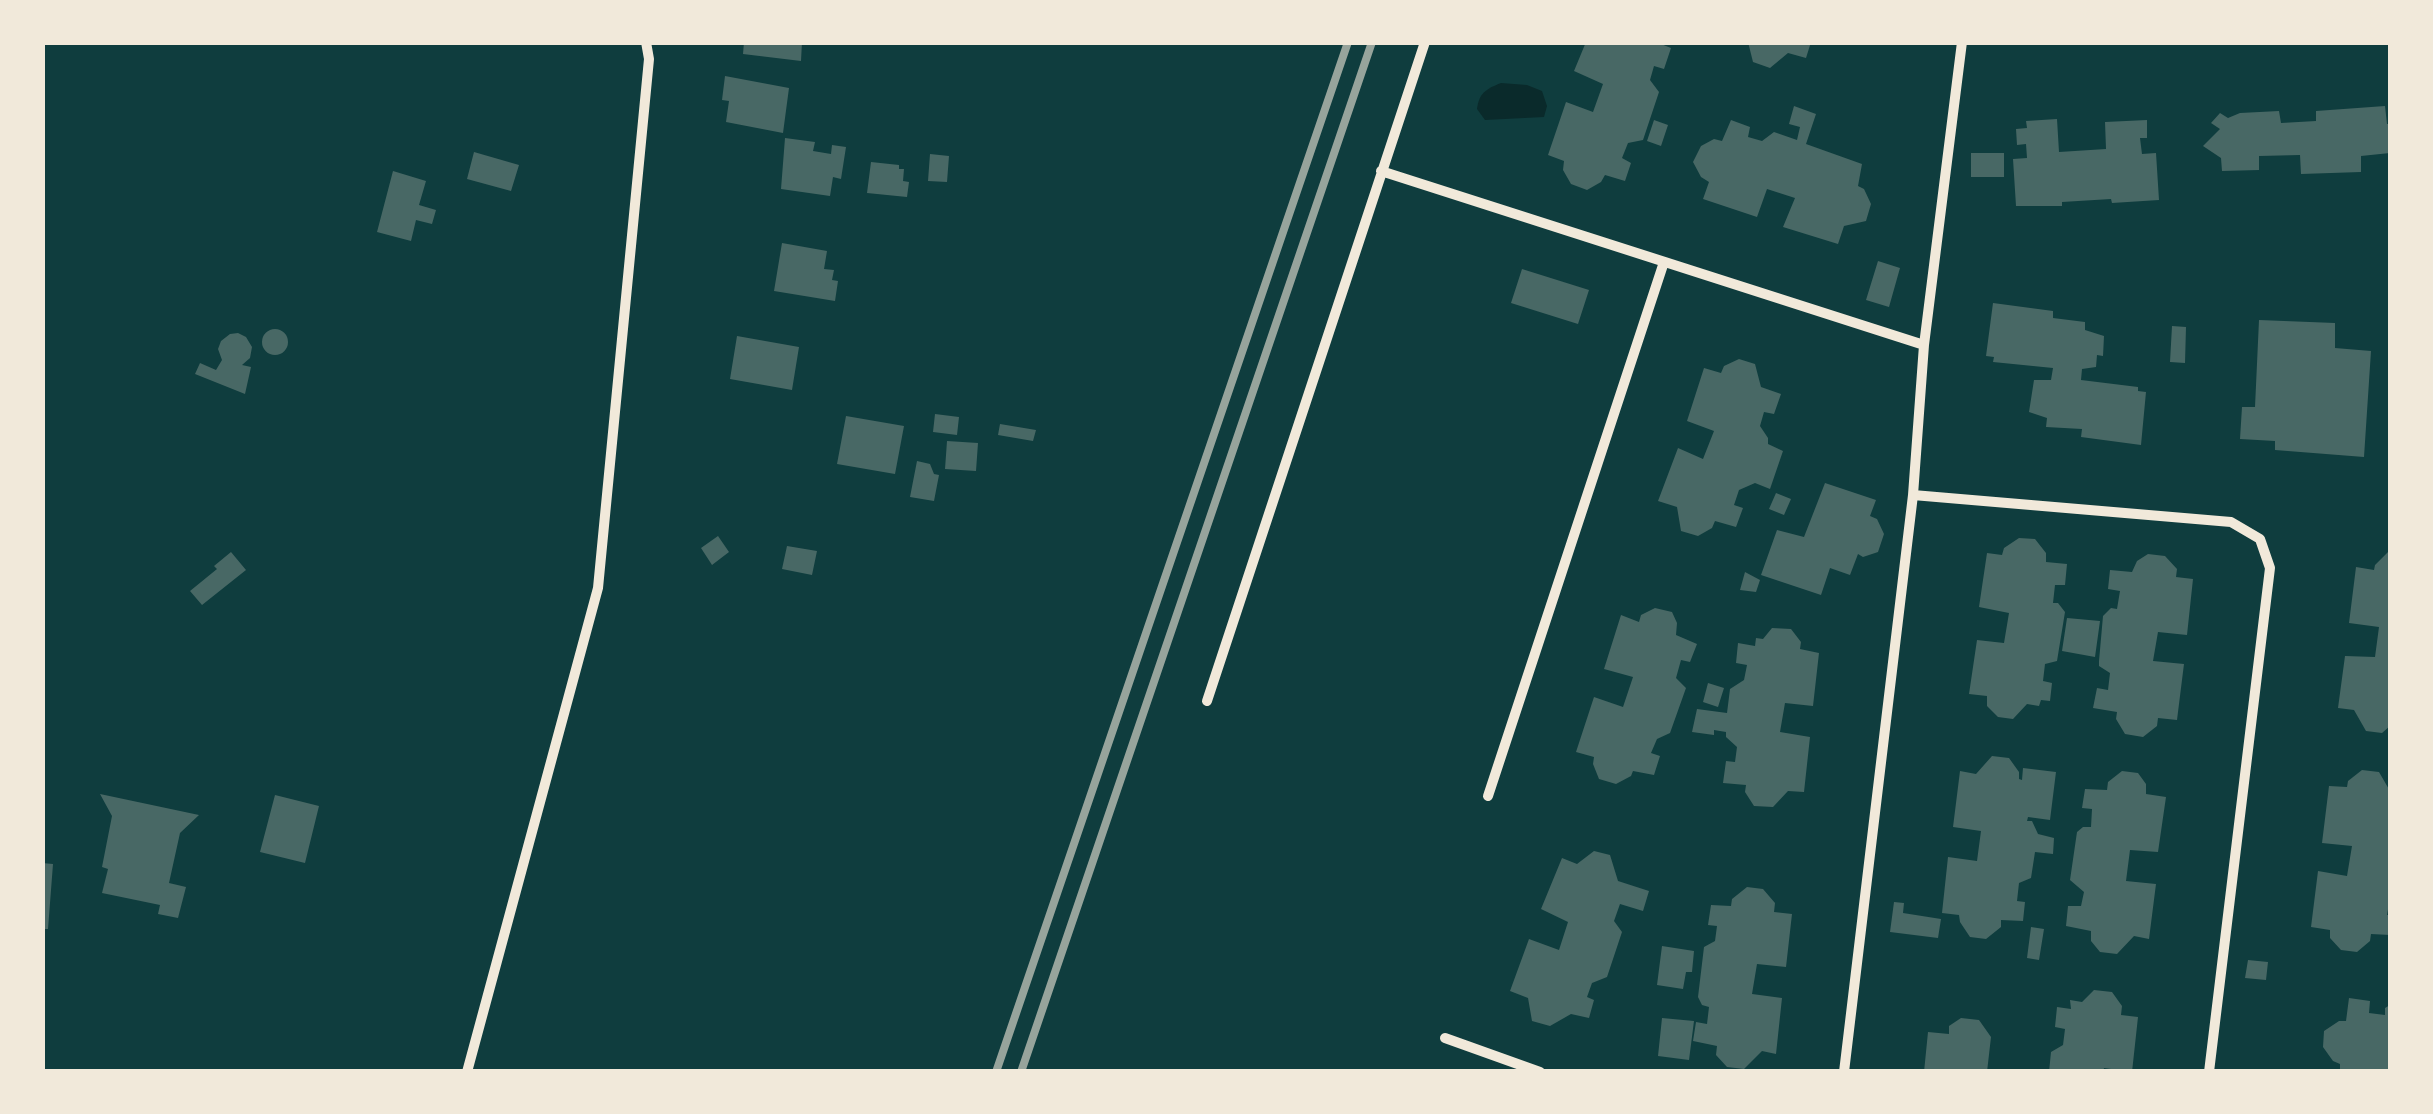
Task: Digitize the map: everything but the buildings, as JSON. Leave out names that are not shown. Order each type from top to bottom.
[{"type":"street","points":[[467,1072],[598,588],[648,59],[646,42]]},
{"type":"street","points":[[1207,701],[1425,42]]},
{"type":"street","points":[[1844,1072],[1914,495],[1924,346],[1962,42]]},
{"type":"street","points":[[1381,171],[1924,346]]},
{"type":"street","points":[[1488,796],[1664,262]]},
{"type":"street","points":[[1914,495],[2231,522],[2260,538],[2270,568],[2210,1072]]},
{"type":"street","points":[[1445,1038],[1540,1072]]},
{"type":"water","points":[[1501,83],[1527,85],[1542,91],[1547,106],[1544,117],[1485,120],[1477,109],[1479,99]]},
{"type":"railway","points":[[996,1072],[1348,42]]},
{"type":"railway","points":[[1021,1072],[1372,42]]}]
